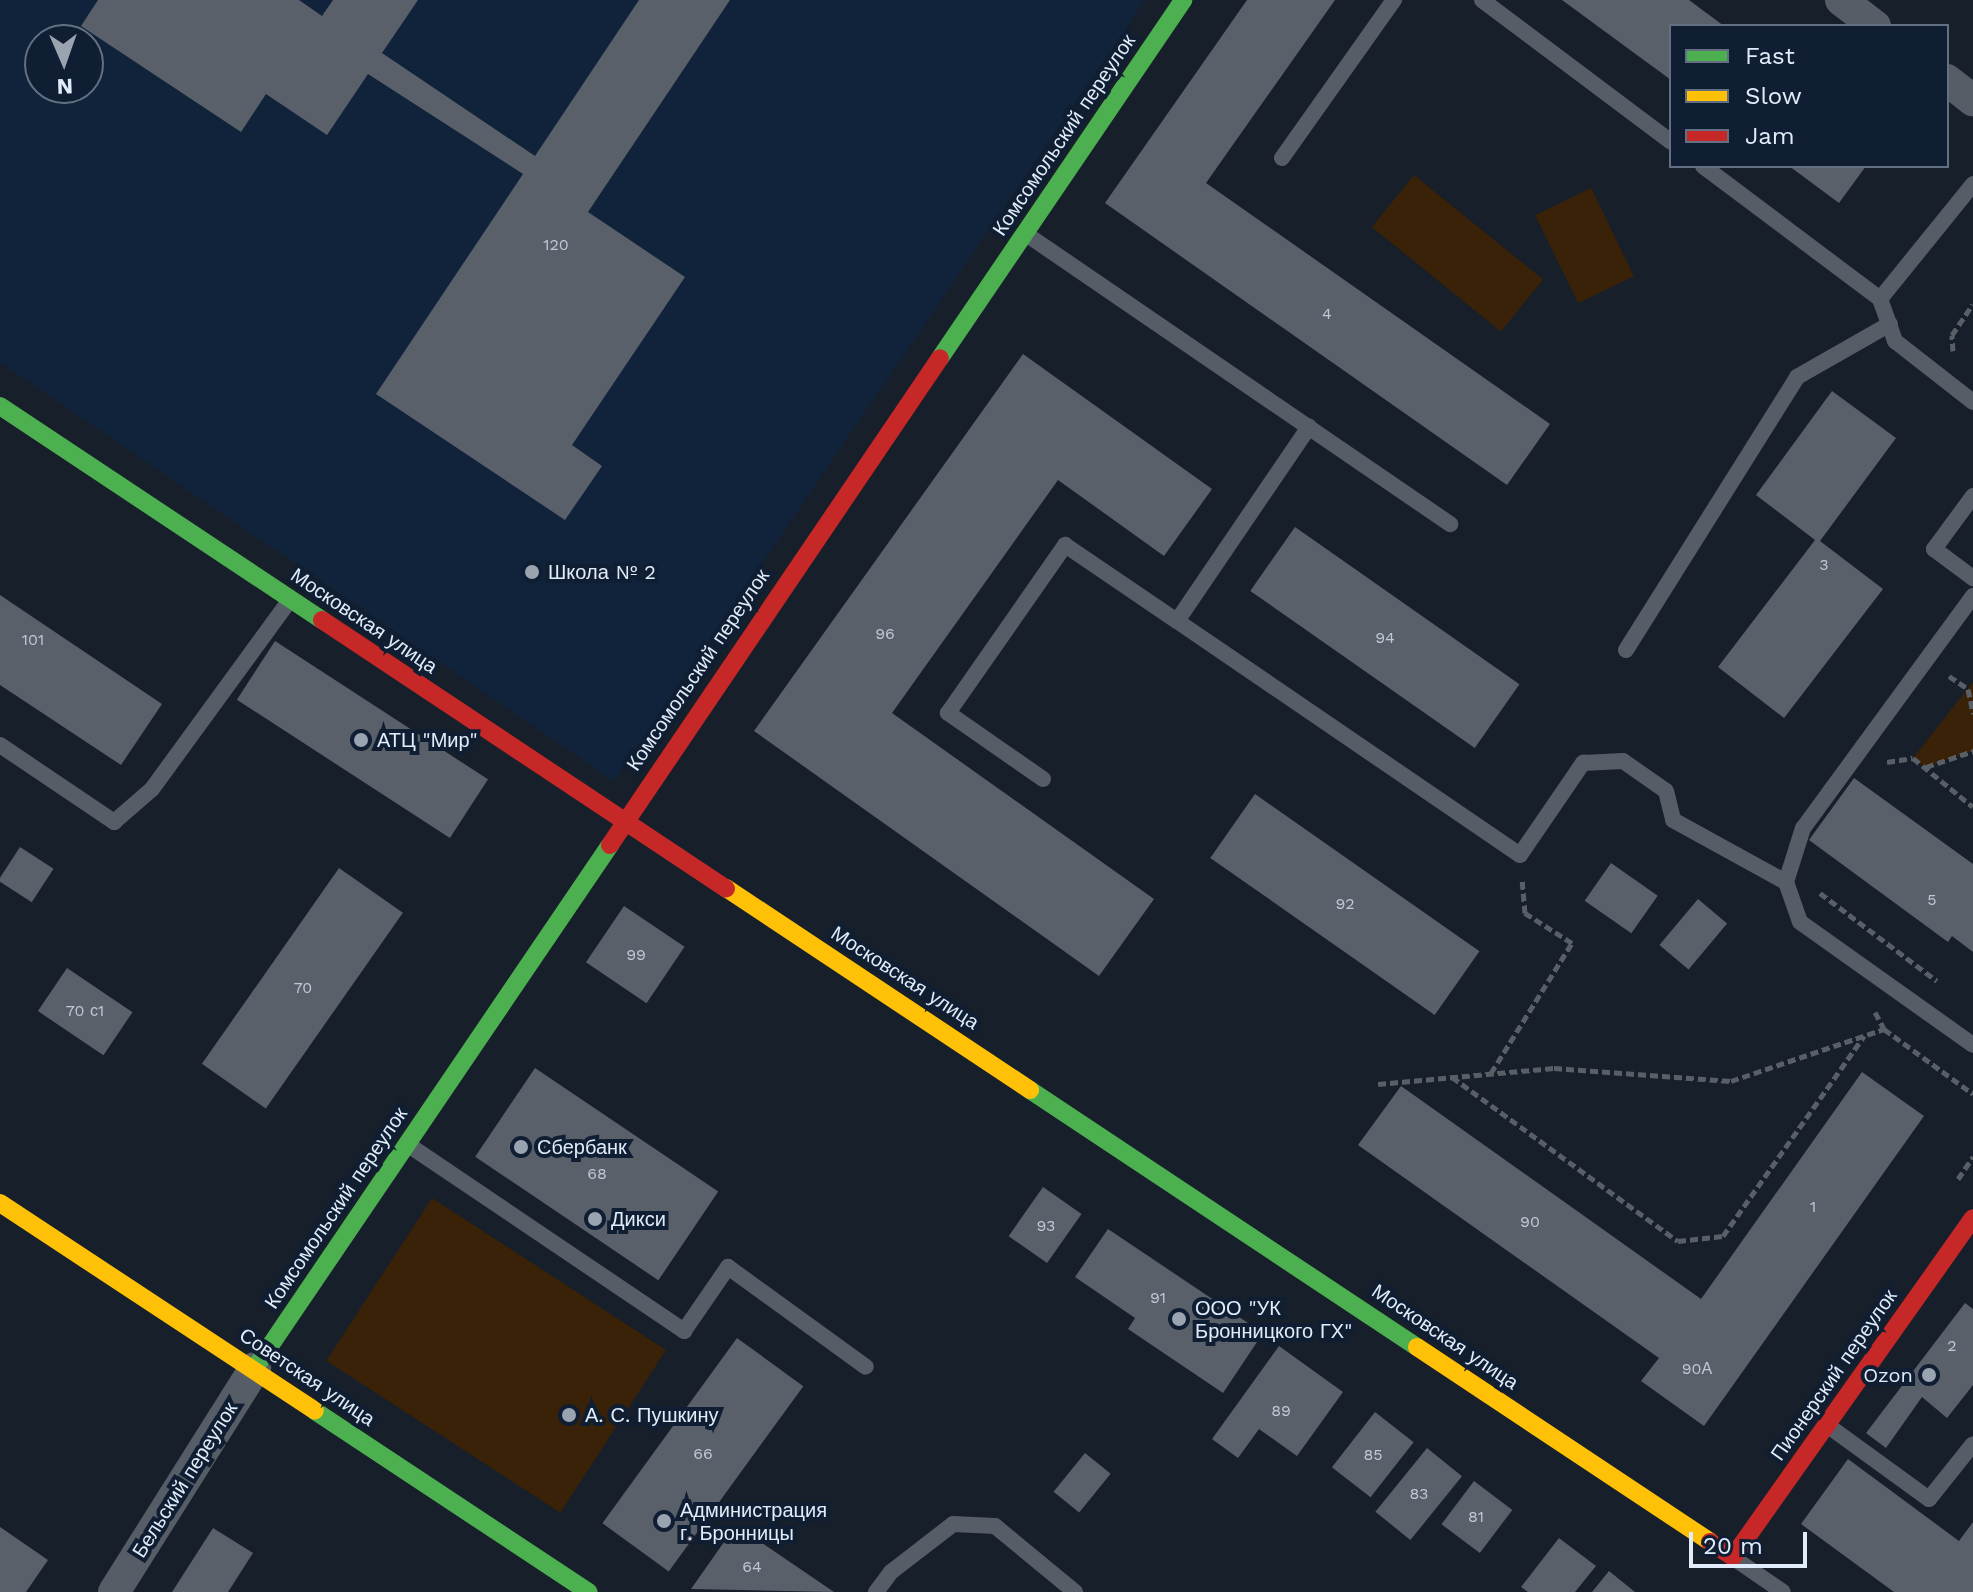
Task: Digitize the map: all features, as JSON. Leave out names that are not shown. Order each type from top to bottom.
[{"type":"street","name":"Комсомольский переулок","points":[[255,1368],[623,819],[1183,0]]},
{"type":"street","points":[[1841,0],[1872,24]]},
{"type":"street","points":[[1949,82],[1973,100]]},
{"type":"street","name":"Московская улица","points":[[0,406],[1733,1557]]},
{"type":"street","name":"Советская улица","points":[[0,1203],[255,1368],[588,1592]]},
{"type":"street","name":"Пионерский переулок","points":[[1733,1557],[1973,1218]]},
{"type":"street","name":"Бельский переулок","points":[[114,1592],[255,1368]]},
{"type":"lane","points":[[1282,158],[1394,0]]},
{"type":"lane","points":[[1482,0],[1669,140]]},
{"type":"lane","points":[[1706,168],[1880,299],[1895,341],[1973,402]]},
{"type":"lane","points":[[1880,299],[1973,184]]},
{"type":"lane","points":[[1024,233],[1450,524]]},
{"type":"lane","points":[[1626,650],[1797,377],[1890,324]]},
{"type":"lane","points":[[1177,621],[1309,427]]},
{"type":"lane","points":[[1973,496],[1934,549],[1973,578]]},
{"type":"lane","points":[[1043,779],[948,713],[1065,545],[1520,855],[1583,763],[1623,761],[1666,791],[1673,820],[1786,882]]},
{"type":"lane","points":[[1973,596],[1803,828],[1786,882],[1800,922],[1973,1045]]},
{"type":"lane","points":[[0,745],[114,822],[152,789],[290,599]]},
{"type":"lane","points":[[405,1143],[684,1331],[728,1267],[866,1367]]},
{"type":"lane","points":[[1826,1425],[1929,1499],[1973,1444]]},
{"type":"lane","points":[[876,1592],[891,1572],[953,1524],[995,1526],[1075,1592]]},
{"type":"lane","name":"Московская улица","points":[[1733,1557],[1783,1592]]},
{"type":"path","points":[[1963,362],[1953,355],[1952,335],[1973,304]]},
{"type":"path","points":[[1926,661],[1968,689],[1973,713]]},
{"type":"path","points":[[1925,768],[1973,751]]},
{"type":"path","points":[[1847,767],[1913,758],[1973,807]]},
{"type":"path","points":[[1803,828],[1820,893],[1947,988]]},
{"type":"path","points":[[1490,1074],[1572,943],[1525,913],[1520,855]]},
{"type":"path","points":[[1378,1084],[1554,1068],[1731,1081],[1884,1029]]},
{"type":"path","points":[[1452,1077],[1678,1241],[1723,1236],[1864,1036]]},
{"type":"shaded area","name":"Школа № 2","points":[[0,0],[1145,0],[614,781],[0,362]]},
{"type":"shaded area","points":[[1414,175],[1543,279],[1501,332],[1372,227]]},
{"type":"shaded area","points":[[1591,188],[1634,276],[1578,303],[1535,215]]},
{"type":"shaded area","points":[[1973,682],[1973,751],[1925,768],[1913,758]]},
{"type":"shaded area","points":[[432,1198],[666,1350],[560,1513],[326,1361]]},
{"type":"building","points":[[98,0],[299,0],[322,16],[333,0],[418,0],[382,53],[535,156],[639,0],[730,0],[588,212],[685,277],[572,445],[602,466],[565,520],[376,394],[523,174],[368,74],[327,135],[266,94],[241,132],[104,41],[104,24],[82,24]]},
{"type":"building","points":[[1247,0],[1335,0],[1206,183],[1550,424],[1507,485],[1105,203]]},
{"type":"building","points":[[1562,0],[1689,0],[1721,24],[1669,24],[1669,79]]},
{"type":"building","points":[[1792,168],[1865,168],[1839,203]]},
{"type":"building","points":[[1023,354],[1212,489],[1164,556],[1058,480],[892,713],[1154,899],[1099,976],[754,731]]},
{"type":"building","points":[[1832,391],[1896,438],[1820,541],[1883,589],[1784,718],[1718,667],[1815,540],[1756,495]]},
{"type":"building","points":[[1295,527],[1519,684],[1475,748],[1250,591]]},
{"type":"building","points":[[0,595],[162,704],[121,765],[0,685]]},
{"type":"building","name":"АТЦ \"Мир\"","points":[[275,641],[488,779],[450,838],[237,700]]},
{"type":"building","points":[[1854,778],[1973,864],[1973,952],[1952,936],[1948,942],[1809,840]]},
{"type":"building","points":[[1255,794],[1479,951],[1435,1015],[1210,858]]},
{"type":"building","points":[[20,847],[54,869],[32,902],[0,882]]},
{"type":"building","points":[[1611,863],[1658,896],[1631,933],[1585,901]]},
{"type":"building","points":[[339,868],[403,913],[266,1109],[202,1064]]},
{"type":"building","points":[[1698,899],[1727,923],[1689,969],[1659,945]]},
{"type":"building","points":[[624,906],[685,947],[646,1003],[586,962]]},
{"type":"building","points":[[67,968],[132,1012],[103,1055],[38,1011]]},
{"type":"building","points":[[535,1068],[718,1192],[658,1280],[475,1157]]},
{"type":"building","points":[[1862,1072],[1924,1116],[1704,1426],[1641,1381],[1659,1358],[1358,1145],[1401,1086],[1701,1299]]},
{"type":"building","points":[[1043,1187],[1082,1214],[1047,1263],[1009,1236]]},
{"type":"building","points":[[1108,1229],[1263,1333],[1223,1393],[1128,1329],[1135,1318],[1075,1277]]},
{"type":"building","points":[[1965,1303],[1973,1309],[1973,1385],[1947,1418],[1922,1397],[1886,1448],[1866,1433]]},
{"type":"building","points":[[737,1338],[803,1386],[669,1571],[602,1523]]},
{"type":"building","points":[[1279,1346],[1343,1392],[1297,1456],[1259,1429],[1238,1458],[1212,1439]]},
{"type":"building","points":[[1375,1412],[1414,1442],[1371,1497],[1332,1467]]},
{"type":"building","points":[[1427,1448],[1462,1476],[1410,1540],[1375,1512]]},
{"type":"building","points":[[1085,1453],[1111,1474],[1079,1513],[1054,1492]]},
{"type":"building","points":[[1848,1459],[1959,1541],[1973,1522],[1973,1592],[1894,1592],[1801,1524]]},
{"type":"building","points":[[1474,1481],[1512,1510],[1480,1553],[1442,1524]]},
{"type":"building","points":[[736,1525],[765,1545],[834,1592],[691,1589]]},
{"type":"building","points":[[0,1527],[48,1560],[26,1592],[0,1592]]},
{"type":"building","points":[[213,1528],[253,1553],[228,1592],[172,1592]]},
{"type":"building","points":[[1559,1538],[1596,1566],[1575,1592],[1528,1592],[1521,1587]]},
{"type":"building","points":[[1609,1571],[1635,1592],[1592,1592]]},
{"type":"traffic: fast","points":[[940,358],[1183,0]]},
{"type":"traffic: fast","points":[[0,406],[322,620]]},
{"type":"traffic: fast","points":[[255,1368],[610,845]]},
{"type":"traffic: fast","points":[[1030,1090],[1417,1347]]},
{"type":"traffic: fast","points":[[315,1411],[588,1592]]},
{"type":"traffic: slow","points":[[726,888],[1030,1090]]},
{"type":"traffic: slow","points":[[0,1203],[315,1411]]},
{"type":"traffic: slow","points":[[1417,1347],[1710,1542]]},
{"type":"traffic: jam","points":[[610,845],[940,358]]},
{"type":"traffic: jam","points":[[322,620],[726,888]]},
{"type":"traffic: jam","points":[[1710,1542],[1733,1557],[1973,1218]]},
{"type":"place","name":"Школа № 2","points":[[532,572]]},
{"type":"place","name":"АТЦ \"Мир\"","points":[[361,740]]},
{"type":"place","name":"Сбербанк","points":[[521,1147]]},
{"type":"place","name":"Дикси","points":[[595,1219]]},
{"type":"place","name":"ООО \"УК Бронницкого ГХ\"","points":[[1179,1319]]},
{"type":"place","name":"Ozon","points":[[1929,1375]]},
{"type":"place","name":"А. С. Пушкину","points":[[569,1415]]},
{"type":"place","name":"Администрация г. Бронницы","points":[[664,1521]]}]
